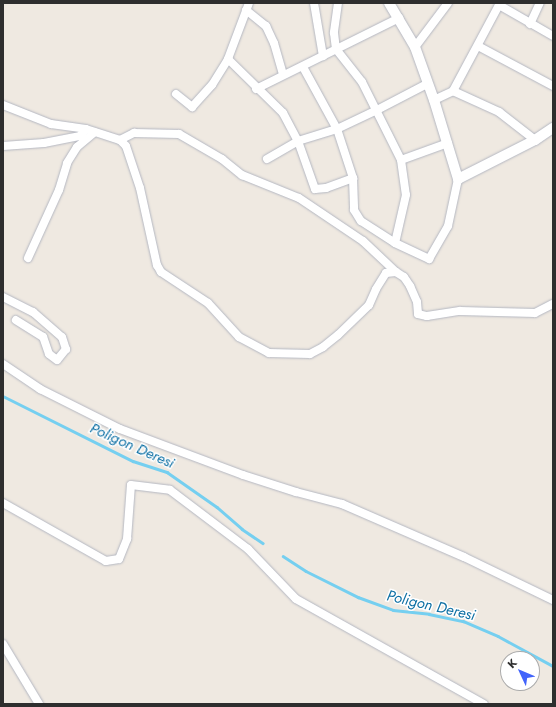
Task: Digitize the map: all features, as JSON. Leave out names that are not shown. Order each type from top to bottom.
[{"type":"street","points":[[314,3],[322,56]]},
{"type":"street","points":[[338,3],[334,33],[336,49],[362,82],[401,160],[406,194],[396,243]]},
{"type":"street","points":[[303,66],[337,129],[353,178],[354,210],[361,221],[396,243],[429,259],[448,226],[458,179],[434,100],[415,47],[389,3]]},
{"type":"street","points":[[415,47],[448,3]]},
{"type":"street","points":[[530,24],[540,3]]},
{"type":"street","points":[[434,100],[452,91],[478,46],[499,4],[530,24],[553,36]]},
{"type":"street","points":[[176,94],[192,107],[212,85],[228,60],[248,6],[266,26],[274,43],[284,74]]},
{"type":"street","points":[[256,89],[399,18]]},
{"type":"street","points":[[478,46],[553,86]]},
{"type":"street","points":[[228,60],[256,89],[283,113],[298,141],[315,189],[326,188],[353,178]]},
{"type":"street","points":[[267,159],[298,141],[337,129],[427,84]]},
{"type":"street","points":[[452,91],[499,112],[535,140]]},
{"type":"street","points":[[3,105],[51,124],[86,129],[120,140],[126,146],[140,188],[153,251],[159,268],[162,272],[208,303],[239,337],[269,353],[310,354],[338,335],[369,305],[376,289],[386,273],[396,272]]},
{"type":"street","points":[[458,179],[535,140],[553,128]]},
{"type":"street","points":[[3,146],[44,143],[80,136],[86,129]]},
{"type":"street","points":[[28,258],[59,190],[68,163],[77,146],[95,132]]},
{"type":"street","points":[[120,140],[134,133],[179,134],[222,159],[242,175],[299,198],[363,241],[396,272],[404,277],[417,302],[418,314],[427,316],[460,311],[535,313],[553,304]]},
{"type":"street","points":[[401,160],[448,143]]},
{"type":"street","points":[[3,297],[33,312],[62,337],[66,349],[57,360],[49,354],[43,337],[16,320]]},
{"type":"street","points":[[3,364],[40,389],[120,429],[296,492],[342,504],[464,557],[553,600]]},
{"type":"street","points":[[3,503],[106,561],[119,559],[127,539],[131,485],[170,490],[248,550],[296,599],[484,704]]},
{"type":"street","points":[[4,649],[34,702]]},
{"type":"waterway","name":"Poligon Deresi","points":[[3,396],[133,461],[167,472],[217,507],[242,529],[263,543]]},
{"type":"waterway","name":"Poligon Deresi","points":[[283,556],[306,571],[358,597],[393,610],[429,614],[463,621],[498,636],[553,666]]}]
